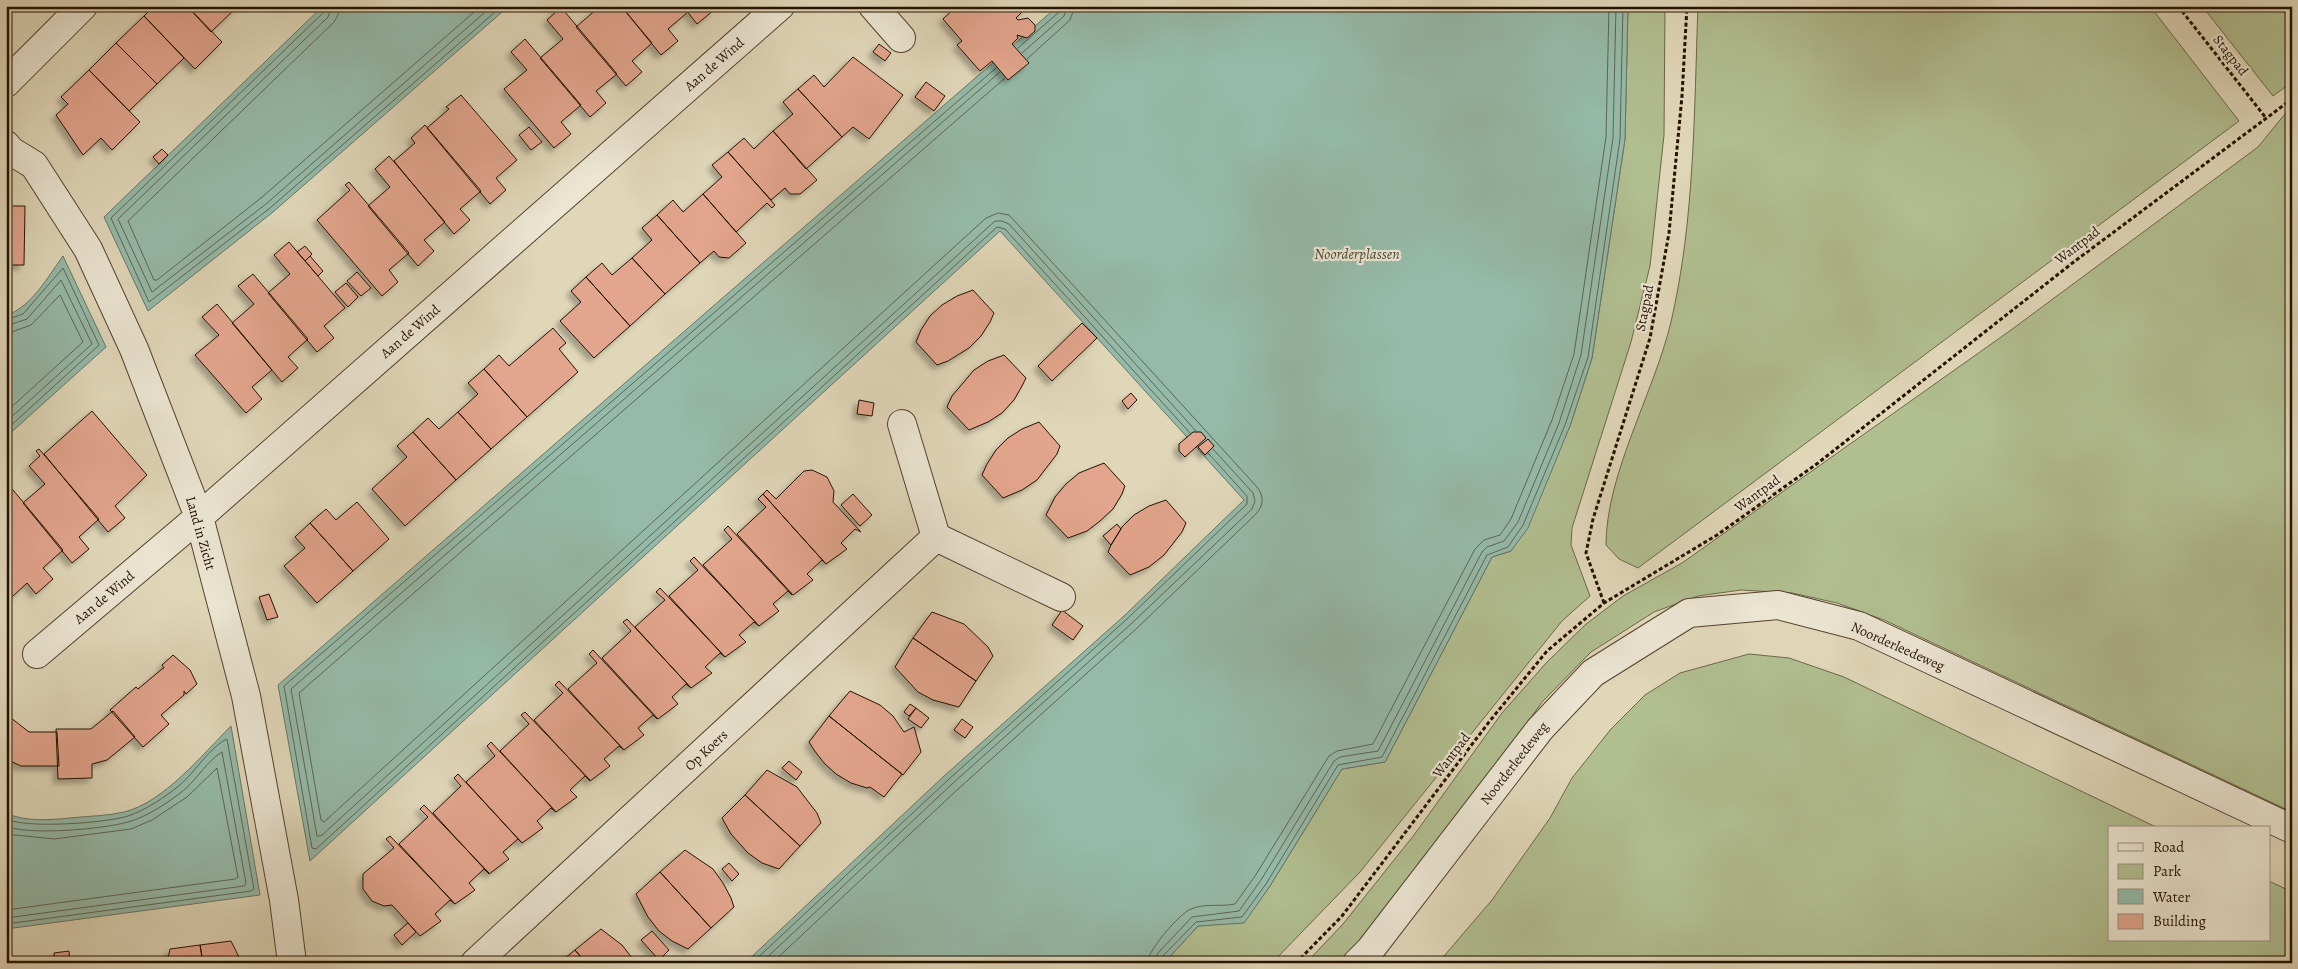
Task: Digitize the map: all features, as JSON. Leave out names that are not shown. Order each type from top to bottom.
[{"type":"street","points":[[6,83],[83,6]]},
{"type":"street","name":"Aan de Wind","points":[[37,654],[198,516],[780,6]]},
{"type":"street","points":[[873,6],[901,38]]},
{"type":"street","name":"Land in Zicht","points":[[6,146],[34,165],[88,249],[134,349],[198,516],[246,696],[284,900],[292,963]]},
{"type":"street","points":[[902,424],[936,537],[1061,597]]},
{"type":"street","name":"Op Koers","points":[[475,963],[936,537]]},
{"type":"street","name":"Noorderleedeweg","points":[[1357,963],[1370,950],[1540,729],[1593,673],[1690,613],[1778,605],[1859,626],[2292,829]]},
{"type":"path","name":"Stagpad","points":[[1604,603],[1586,553],[1593,519],[1650,338],[1669,233],[1682,96],[1687,6]]},
{"type":"path","name":"Stagpad","points":[[2178,6],[2266,118]]},
{"type":"path","name":"Wantpad","points":[[1296,963],[1342,916],[1489,722],[1547,651],[1604,603],[1717,535],[1818,463],[2076,260],[2292,99]]},
{"type":"green space","points":[[1628,6],[1665,6],[1664,135],[1650,266],[1631,342],[1572,528],[1571,545],[1590,596],[1562,621],[1360,872],[1272,963],[1164,963],[1198,926],[1244,922],[1270,886],[1342,769],[1385,762],[1492,557],[1511,551],[1570,426],[1592,358],[1625,139]]},
{"type":"green space","points":[[1698,6],[2150,6],[2239,121],[1638,568],[1619,559],[1606,545],[1608,518],[1622,462],[1663,349],[1679,283],[1685,244],[1692,165]]},
{"type":"green space","points":[[2202,6],[2292,6],[2292,82],[2273,96]]},
{"type":"green space","points":[[2292,109],[2292,812],[1884,620],[1837,603],[1792,593],[1741,590],[1698,596],[1654,612],[1591,652],[1543,701],[1383,917],[1340,963],[1306,963],[1343,924],[1414,835],[1502,713],[1547,662],[1585,625],[1623,596],[1682,563],[2011,330],[2258,147],[2285,114]]},
{"type":"green space","points":[[1749,654],[1789,658],[1844,677],[2154,826],[2108,826],[2108,942],[2270,942],[2270,881],[2292,892],[2292,963],[1438,963],[1492,900],[1550,818],[1572,778],[1611,729],[1645,695],[1680,673]]},
{"type":"water","points":[[323,6],[509,6],[273,212],[148,311],[104,217]]},
{"type":"water","name":"Noorderplassen","points":[[1058,6],[1628,6],[1625,139],[1592,358],[1570,426],[1528,528],[1511,551],[1492,557],[1385,762],[1342,769],[1270,886],[1244,923],[1198,926],[1164,963],[745,963],[944,776],[1124,616],[1244,500],[1000,231],[310,861],[278,685]]},
{"type":"water","points":[[63,256],[106,347],[6,437],[6,316],[16,311],[32,298]]},
{"type":"water","points":[[231,726],[260,895],[6,929],[6,813],[21,818],[38,820],[111,814],[139,807],[153,799],[182,776]]},
{"type":"building","points":[[154,6],[187,6],[222,42],[195,69],[144,16]]},
{"type":"building","points":[[187,6],[238,6],[211,32]]},
{"type":"building","points":[[553,6],[560,6],[617,74],[596,91],[606,103],[590,117],[540,58],[563,39],[547,20],[557,11]]},
{"type":"building","points":[[596,6],[621,6],[652,43],[632,61],[642,72],[626,86],[576,27],[598,8]]},
{"type":"building","points":[[621,6],[683,6],[688,12],[668,29],[678,41],[661,55]]},
{"type":"building","points":[[683,6],[711,6],[714,10],[697,24]]},
{"type":"building","points":[[957,6],[1028,6],[1016,18],[1018,20],[1028,18],[1035,25],[1035,31],[1027,38],[1017,35],[1018,38],[1012,44],[1029,63],[1008,80],[992,61],[980,71],[957,45],[962,41],[943,19]]},
{"type":"building","points":[[144,16],[184,58],[157,84],[116,43]]},
{"type":"building","points":[[525,39],[581,105],[561,122],[571,134],[554,148],[504,89],[527,70],[511,52]]},
{"type":"building","points":[[116,43],[157,84],[129,111],[89,70]]},
{"type":"building","points":[[879,44],[891,53],[885,61],[873,52]]},
{"type":"building","points":[[853,57],[903,95],[869,139],[853,127],[842,137],[798,89],[814,75],[824,87]]},
{"type":"building","points":[[89,70],[140,122],[112,150],[101,138],[83,155],[56,115],[68,104],[61,97]]},
{"type":"building","points":[[926,82],[945,96],[934,111],[915,97]]},
{"type":"building","points":[[798,89],[842,137],[806,169],[773,131],[793,114],[783,102]]},
{"type":"building","points":[[461,95],[517,160],[496,178],[506,190],[490,204],[427,128],[449,109],[446,107]]},
{"type":"building","points":[[425,125],[481,191],[460,209],[470,220],[454,234],[394,161],[415,143],[411,138]]},
{"type":"building","points":[[529,127],[542,142],[531,150],[519,135]]},
{"type":"building","points":[[773,131],[817,180],[800,194],[790,194],[785,188],[771,200],[728,152],[744,138],[754,149]]},
{"type":"building","points":[[162,149],[168,155],[159,164],[153,157]]},
{"type":"building","points":[[728,152],[775,205],[772,208],[767,203],[736,232],[703,194],[722,177],[712,165]]},
{"type":"building","points":[[389,156],[445,222],[424,240],[434,251],[418,266],[368,206],[390,187],[375,169]]},
{"type":"building","points":[[349,182],[409,253],[389,270],[398,282],[382,296],[317,220],[350,190],[345,185]]},
{"type":"building","points":[[703,194],[746,243],[729,258],[719,257],[714,251],[700,263],[657,215],[673,200],[683,212]]},
{"type":"building","points":[[6,206],[25,206],[24,265],[6,265]]},
{"type":"building","points":[[657,215],[700,263],[665,294],[632,258],[652,240],[642,228]]},
{"type":"building","points":[[289,242],[345,308],[324,326],[334,338],[317,352],[268,293],[290,274],[274,255]]},
{"type":"building","points":[[305,246],[312,254],[305,261],[297,252]]},
{"type":"building","points":[[310,256],[323,271],[318,276],[305,261]]},
{"type":"building","points":[[632,258],[665,294],[630,326],[586,277],[602,263],[612,275]]},
{"type":"building","points":[[357,272],[371,288],[361,296],[347,281]]},
{"type":"building","points":[[253,274],[308,339],[288,357],[298,368],[282,382],[232,323],[254,304],[238,286]]},
{"type":"building","points":[[586,277],[630,326],[594,358],[560,321],[581,302],[571,291]]},
{"type":"building","points":[[346,283],[358,297],[348,307],[335,292]]},
{"type":"building","points":[[973,290],[994,313],[990,322],[981,336],[969,348],[948,361],[937,365],[916,342],[921,330],[930,316],[942,305],[957,296]]},
{"type":"building","points":[[217,304],[272,370],[252,387],[262,399],[246,413],[195,355],[219,335],[202,317]]},
{"type":"building","points":[[1082,323],[1097,338],[1052,381],[1038,366]]},
{"type":"building","points":[[553,328],[566,343],[559,349],[578,372],[527,417],[484,369],[499,355],[509,366]]},
{"type":"building","points":[[1004,355],[1026,378],[1014,400],[1002,413],[988,422],[969,430],[947,407],[952,396],[974,370],[988,361]]},
{"type":"building","points":[[484,369],[527,417],[491,449],[458,412],[478,394],[468,383]]},
{"type":"building","points":[[1131,393],[1137,400],[1128,409],[1122,401]]},
{"type":"building","points":[[859,400],[874,403],[872,416],[857,414]]},
{"type":"building","points":[[92,411],[147,475],[115,506],[125,518],[108,532],[44,454]]},
{"type":"building","points":[[458,412],[491,449],[456,480],[413,432],[428,418],[439,429]]},
{"type":"building","points":[[1039,422],[1060,446],[1057,454],[1037,480],[1022,490],[1003,498],[982,475],[987,464],[996,450],[1008,438],[1022,429]]},
{"type":"building","points":[[413,432],[456,480],[405,526],[372,489],[407,457],[397,446]]},
{"type":"building","points":[[1193,432],[1201,432],[1206,438],[1185,457],[1179,451],[1179,444]]},
{"type":"building","points":[[1208,439],[1214,446],[1205,455],[1198,447]]},
{"type":"building","points":[[39,449],[99,519],[79,537],[89,549],[72,563],[23,503],[45,484],[29,466],[40,456],[36,451]]},
{"type":"building","points":[[1104,463],[1125,486],[1122,494],[1113,509],[1100,521],[1087,531],[1068,538],[1046,515],[1055,497],[1066,484],[1079,473]]},
{"type":"building","points":[[812,470],[827,477],[834,491],[833,502],[861,532],[855,529],[841,543],[847,549],[826,564],[763,494],[767,490],[776,499],[804,471]]},
{"type":"building","points":[[8,484],[63,550],[43,568],[53,579],[36,594],[27,583],[12,597],[6,591],[6,518],[9,515],[6,512]]},
{"type":"building","points":[[763,494],[826,564],[822,560],[807,574],[813,580],[793,595],[737,534],[766,507],[758,499]]},
{"type":"building","points":[[853,494],[872,515],[860,526],[841,505]]},
{"type":"building","points":[[1166,500],[1186,523],[1182,532],[1164,555],[1149,567],[1130,575],[1108,552],[1111,545],[1122,527],[1134,515],[1149,506]]},
{"type":"building","points":[[357,502],[389,539],[353,571],[310,523],[326,509],[336,520]]},
{"type":"building","points":[[310,523],[353,571],[317,603],[284,566],[305,548],[295,537]]},
{"type":"building","points":[[1117,524],[1121,529],[1111,545],[1103,536]]},
{"type":"building","points":[[728,526],[792,595],[788,591],[773,604],[779,611],[759,626],[703,565],[732,539],[724,530]]},
{"type":"building","points":[[694,557],[759,626],[754,622],[739,635],[746,642],[725,657],[669,596],[698,570],[690,561]]},
{"type":"building","points":[[660,588],[725,657],[720,653],[705,667],[712,673],[691,688],[635,627],[665,600],[656,592]]},
{"type":"building","points":[[269,594],[278,617],[267,620],[259,597]]},
{"type":"building","points":[[1062,610],[1083,626],[1073,640],[1052,625]]},
{"type":"building","points":[[932,612],[964,624],[988,647],[993,656],[976,681],[913,638]]},
{"type":"building","points":[[627,619],[691,688],[686,684],[672,697],[678,704],[658,719],[602,658],[631,631],[623,622]]},
{"type":"building","points":[[913,638],[976,681],[959,707],[933,700],[918,692],[895,667]]},
{"type":"building","points":[[593,650],[657,719],[653,715],[638,728],[644,735],[624,750],[568,689],[597,663],[589,654]]},
{"type":"building","points":[[173,655],[190,670],[197,684],[186,694],[184,691],[184,695],[161,715],[169,724],[143,747],[110,710],[136,687],[138,689],[164,668],[162,665]]},
{"type":"building","points":[[559,681],[624,750],[619,746],[604,759],[610,766],[590,781],[534,720],[563,693],[555,685]]},
{"type":"building","points":[[850,691],[880,705],[893,716],[904,732],[914,727],[921,752],[903,775],[829,716]]},
{"type":"building","points":[[910,704],[916,708],[909,716],[904,712]]},
{"type":"building","points":[[916,708],[929,718],[921,728],[908,719]]},
{"type":"building","points":[[113,711],[135,737],[107,760],[92,764],[92,778],[58,779],[56,729],[91,729]]},
{"type":"building","points":[[525,712],[590,780],[585,776],[570,790],[577,797],[556,812],[500,751],[529,724],[521,715]]},
{"type":"building","points":[[6,714],[29,732],[57,732],[59,766],[21,766],[8,760],[6,762]]},
{"type":"building","points":[[829,716],[902,774],[884,797],[870,787],[867,788],[851,783],[836,774],[814,750],[809,742]]},
{"type":"building","points":[[962,719],[973,727],[965,738],[954,730]]},
{"type":"building","points":[[491,742],[556,812],[551,808],[537,821],[543,828],[522,843],[466,782],[495,756],[487,746]]},
{"type":"building","points":[[789,761],[802,772],[796,780],[782,768]]},
{"type":"building","points":[[767,770],[797,787],[817,813],[821,823],[800,846],[745,795]]},
{"type":"building","points":[[458,774],[522,843],[518,839],[503,852],[509,859],[489,874],[433,813],[461,786],[454,778]]},
{"type":"building","points":[[745,795],[800,846],[779,869],[762,863],[748,853],[731,834],[722,818]]},
{"type":"building","points":[[424,805],[489,873],[484,869],[469,883],[475,890],[455,904],[399,844],[428,817],[420,809]]},
{"type":"building","points":[[390,836],[455,904],[450,900],[435,914],[441,921],[420,936],[392,905],[384,906],[372,901],[363,889],[363,874],[394,848],[386,839]]},
{"type":"building","points":[[685,850],[713,869],[723,883],[734,907],[711,928],[660,872]]},
{"type":"building","points":[[729,863],[739,874],[732,881],[722,869]]},
{"type":"building","points":[[660,872],[711,928],[688,949],[672,941],[659,931],[648,917],[636,894]]},
{"type":"building","points":[[408,923],[416,932],[402,945],[394,935]]},
{"type":"building","points":[[601,929],[622,945],[636,963],[586,963],[575,950]]},
{"type":"building","points":[[652,931],[669,950],[659,960],[641,940]]},
{"type":"building","points":[[231,941],[242,963],[203,963],[200,945]]},
{"type":"building","points":[[200,945],[203,963],[167,963],[170,949]]},
{"type":"building","points":[[575,950],[586,963],[559,963]]},
{"type":"building","points":[[69,951],[70,963],[55,963],[54,953]]}]
